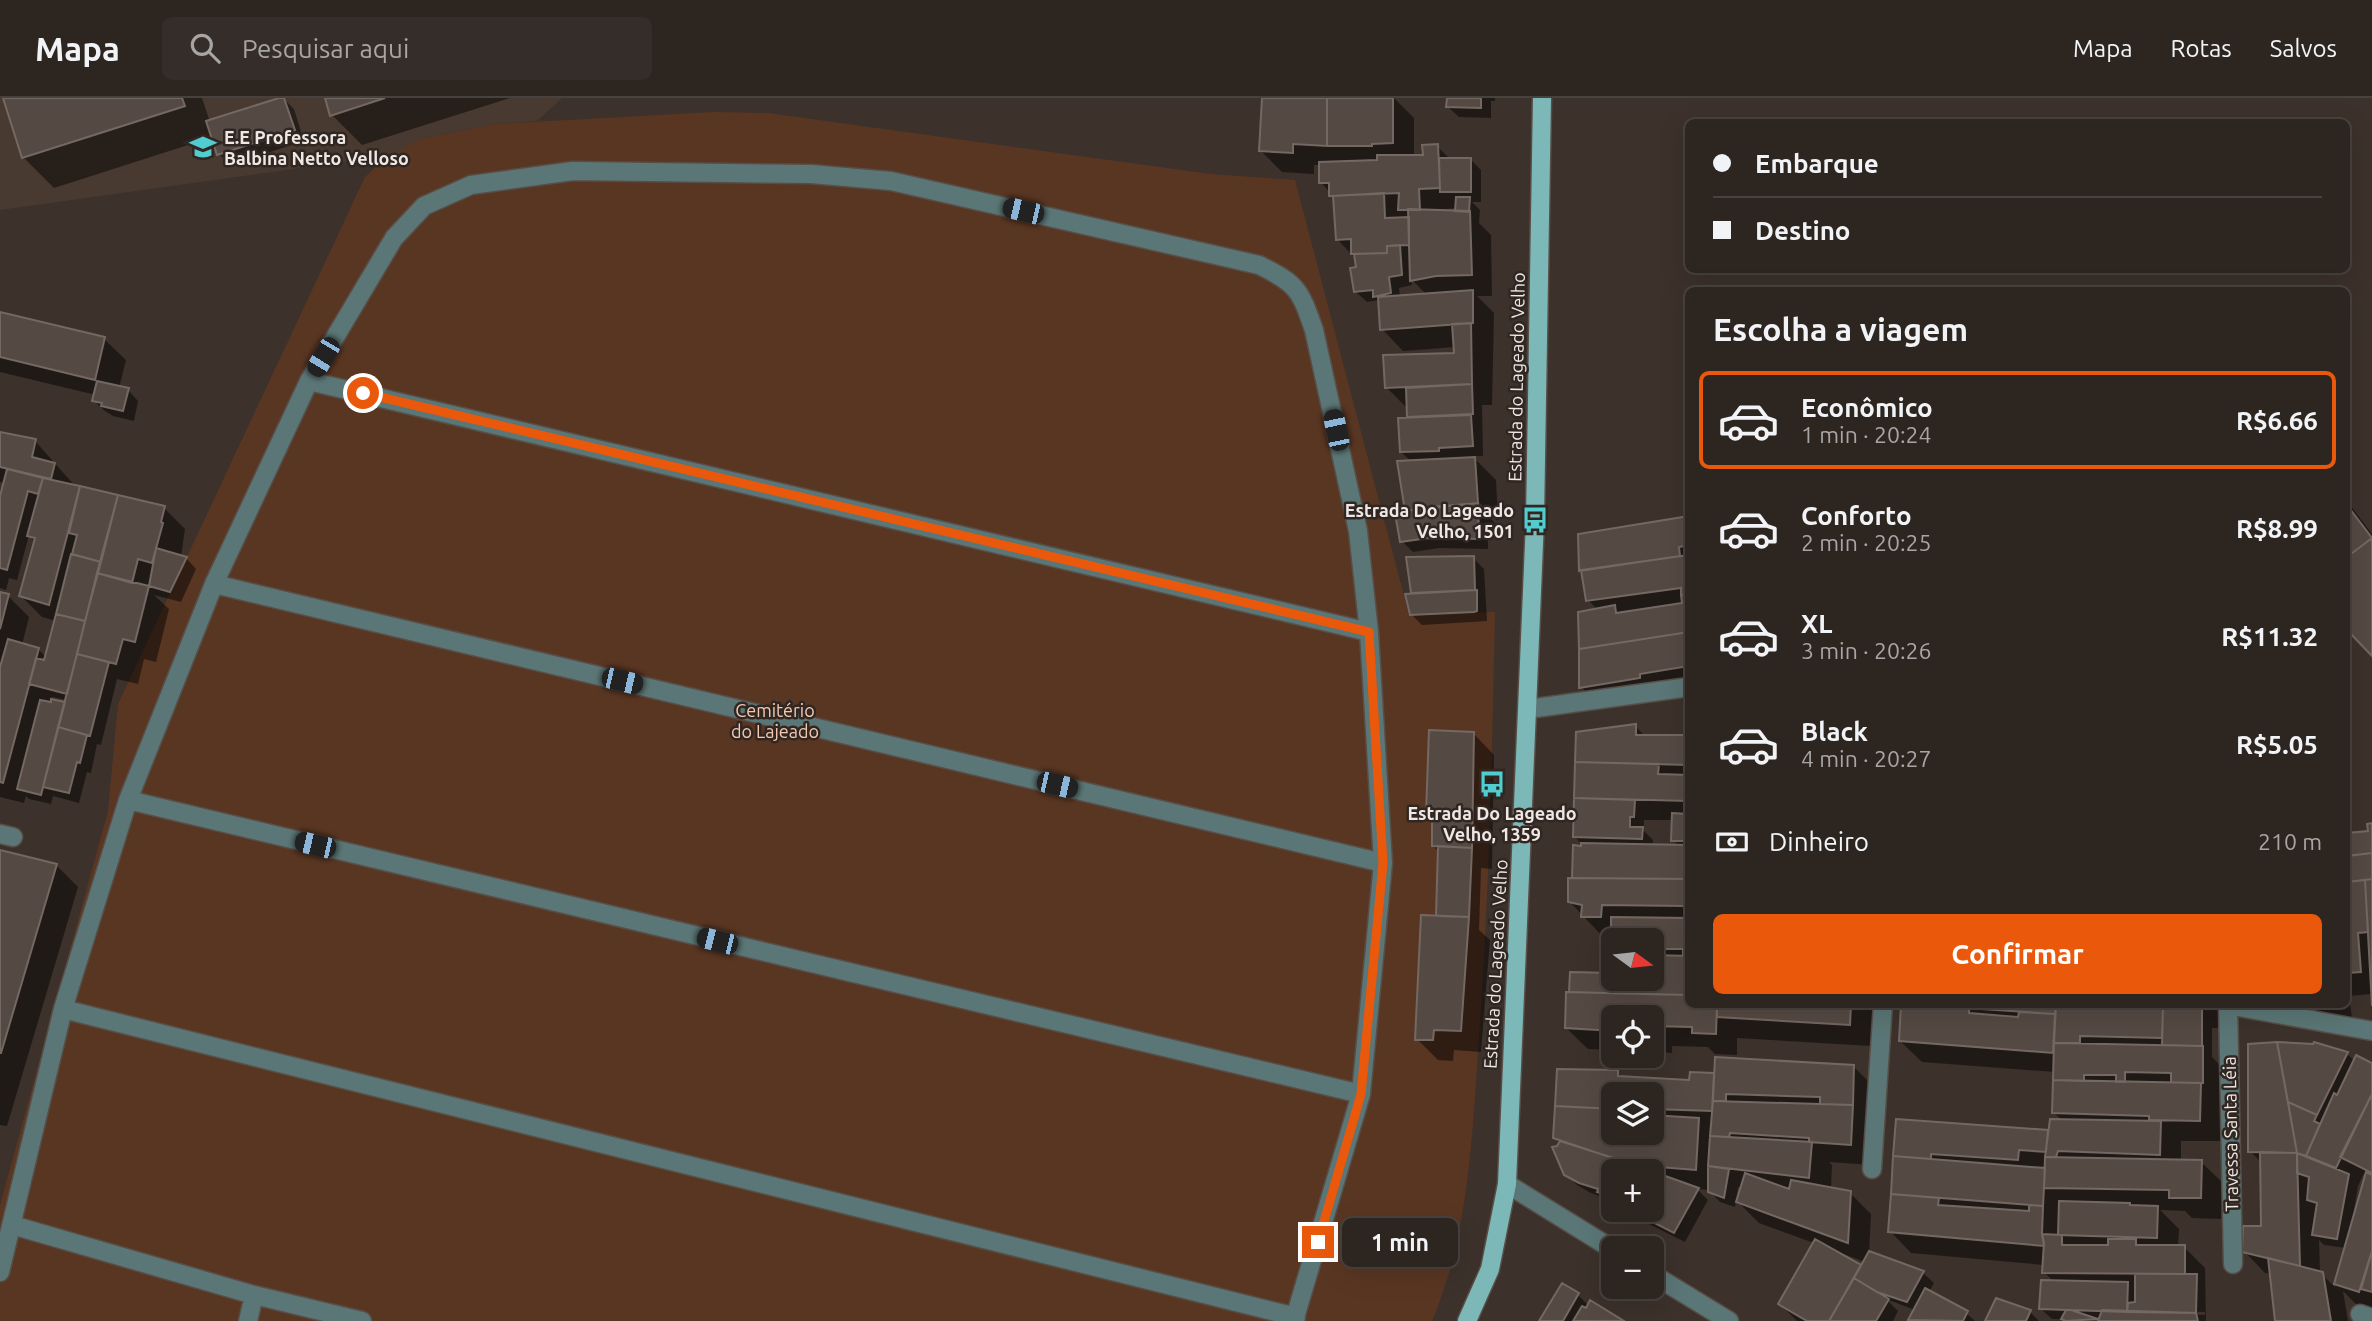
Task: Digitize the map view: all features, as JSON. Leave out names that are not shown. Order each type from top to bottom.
[{"type":"main road","name":"Estrada do Lageado Velho","points":[[1467,1321],[1490,1269],[1507,1184],[1535,507],[1542,98]]},
{"type":"street","points":[[0,1272],[63,1009],[128,800],[214,584],[309,380],[394,238],[424,206],[471,185],[573,171],[811,174],[891,181],[1259,265],[1288,279],[1304,300],[1314,330],[1357,531],[1369,632],[1383,863],[1361,1094],[1295,1319],[63,1009]]},
{"type":"street","points":[[309,380],[1369,632]]},
{"type":"street","points":[[214,584],[1383,863]]},
{"type":"street","points":[[1528,709],[1685,688]]},
{"type":"street","points":[[128,800],[1361,1094]]},
{"type":"street","points":[[1872,1169],[1883,1008]]},
{"type":"street","name":"Travessa Santa Léia","points":[[2228,1008],[2233,1264]]},
{"type":"street","points":[[2245,1008],[2372,1031]]},
{"type":"street","points":[[1507,1184],[1601,1242]]},
{"type":"street","points":[[12,1225],[254,1295],[362,1321]]},
{"type":"street","points":[[1664,1280],[1729,1321]]},
{"type":"street","points":[[248,1321],[254,1295]]},
{"type":"shaded area","name":"E.E Professora Balbina Netto Velloso","points":[[0,98],[562,98],[537,121],[496,124],[419,139],[394,155],[0,210]]},
{"type":"green space","name":"Cemitério do Lajeado","points":[[714,112],[768,113],[1211,174],[1295,180],[1409,615],[1495,612],[1482,996],[1470,1154],[1454,1256],[1432,1321],[0,1321],[0,1205],[108,811],[118,704],[365,177],[379,164],[419,139],[496,124]]},
{"type":"building","points":[[3,98],[182,98],[185,106],[22,158]]},
{"type":"building","points":[[284,98],[295,130],[217,155],[206,121]]},
{"type":"building","points":[[325,98],[385,98],[330,116]]},
{"type":"building","points":[[1262,98],[1327,98],[1327,146],[1293,144],[1293,153],[1259,151]]},
{"type":"building","points":[[1327,98],[1393,98],[1393,143],[1327,146]]},
{"type":"building","points":[[1447,98],[1481,98],[1481,108],[1446,107]]},
{"type":"building","points":[[1438,144],[1440,188],[1419,189],[1420,210],[1398,210],[1399,193],[1329,196],[1329,183],[1319,183],[1319,162],[1377,160],[1377,155],[1423,155],[1422,145]]},
{"type":"building","points":[[1439,158],[1471,158],[1471,192],[1440,192]]},
{"type":"building","points":[[1384,193],[1385,218],[1409,217],[1409,245],[1387,246],[1387,253],[1351,254],[1351,239],[1336,240],[1333,196]]},
{"type":"building","points":[[1456,197],[1470,197],[1469,212],[1455,211]]},
{"type":"building","points":[[1408,209],[1470,211],[1472,275],[1436,276],[1410,281]]},
{"type":"building","points":[[1400,245],[1402,275],[1389,277],[1391,293],[1373,297],[1373,290],[1354,292],[1350,268],[1356,267],[1354,254],[1387,253],[1387,246]]},
{"type":"building","points":[[1473,290],[1473,323],[1380,330],[1378,297]]},
{"type":"building","points":[[0,312],[105,337],[95,380],[0,357]]},
{"type":"building","points":[[1471,323],[1472,384],[1385,388],[1383,355],[1454,353],[1452,324]]},
{"type":"building","points":[[97,381],[129,388],[123,411],[92,401]]},
{"type":"building","points":[[1472,384],[1473,414],[1407,417],[1406,388]]},
{"type":"building","points":[[1471,415],[1473,446],[1439,448],[1439,451],[1400,452],[1398,418]]},
{"type":"building","points":[[0,432],[36,439],[32,457],[55,463],[51,479],[0,467]]},
{"type":"building","points":[[1475,457],[1478,503],[1405,511],[1397,461]]},
{"type":"building","points":[[7,469],[43,478],[38,494],[28,491],[7,570],[0,568],[0,496]]},
{"type":"building","points":[[43,478],[80,486],[49,605],[19,596],[35,538],[27,536]]},
{"type":"building","points":[[80,486],[118,495],[101,562],[72,554],[77,535],[69,533]]},
{"type":"building","points":[[118,495],[165,506],[152,563],[138,559],[132,583],[97,573]]},
{"type":"building","points":[[1478,503],[1479,539],[1428,538],[1400,542],[1395,513]]},
{"type":"building","points":[[2350,509],[2372,538],[2350,555]]},
{"type":"building","points":[[1685,517],[1685,546],[1679,547],[1680,556],[1579,571],[1578,534]]},
{"type":"building","points":[[2372,538],[2372,656],[2350,633],[2350,555]]},
{"type":"building","points":[[156,548],[187,557],[170,592],[149,586]]},
{"type":"building","points":[[71,554],[101,562],[85,621],[56,614]]},
{"type":"building","points":[[1474,556],[1475,590],[1411,593],[1406,557]]},
{"type":"building","points":[[1685,556],[1685,594],[1681,595],[1681,588],[1586,601],[1581,570]]},
{"type":"building","points":[[97,573],[149,586],[135,642],[123,639],[116,664],[77,654]]},
{"type":"building","points":[[1477,590],[1477,611],[1474,612],[1410,615],[1405,594]]},
{"type":"building","points":[[0,592],[9,594],[0,629]]},
{"type":"building","points":[[1685,594],[1685,633],[1579,649],[1578,612],[1615,605],[1616,613],[1682,603],[1681,595]]},
{"type":"building","points":[[56,614],[85,621],[67,694],[29,684],[36,658],[44,660]]},
{"type":"building","points":[[1685,633],[1685,667],[1640,674],[1640,678],[1579,688],[1579,649]]},
{"type":"building","points":[[8,639],[39,648],[3,783],[0,782],[0,667]]},
{"type":"building","points":[[77,654],[109,662],[90,736],[58,727]]},
{"type":"building","points":[[51,699],[65,702],[41,795],[17,789],[40,700],[51,702]]},
{"type":"building","points":[[1685,714],[1685,765],[1575,762],[1576,732],[1636,724],[1636,735],[1684,735]]},
{"type":"building","points":[[58,727],[87,735],[69,793],[43,787]]},
{"type":"building","points":[[1429,730],[1474,732],[1472,848],[1432,846],[1432,814],[1426,814]]},
{"type":"building","points":[[1575,762],[1659,764],[1658,774],[1685,775],[1685,801],[1574,798]]},
{"type":"building","points":[[1574,798],[1635,800],[1634,817],[1630,817],[1630,827],[1643,827],[1642,839],[1573,837]]},
{"type":"building","points":[[1672,813],[1685,814],[1685,841],[1671,841]]},
{"type":"building","points":[[2372,823],[2372,853],[2350,856],[2350,833],[2368,831],[2367,824]]},
{"type":"building","points":[[1581,843],[1685,845],[1685,879],[1572,878],[1573,845],[1581,846]]},
{"type":"building","points":[[1438,846],[1472,848],[1469,917],[1436,916]]},
{"type":"building","points":[[0,850],[57,864],[1,1053],[0,1053]]},
{"type":"building","points":[[2372,853],[2372,879],[2350,882],[2350,856]]},
{"type":"building","points":[[1568,878],[1685,879],[1685,906],[1602,905],[1601,917],[1581,917],[1582,905],[1568,902]]},
{"type":"building","points":[[2372,879],[2372,1006],[2365,880]]},
{"type":"building","points":[[2365,880],[2368,932],[2358,933],[2361,972],[2350,973],[2350,882]]},
{"type":"building","points":[[1421,915],[1469,917],[1461,1031],[1434,1030],[1433,1040],[1415,1040]]},
{"type":"building","points":[[1611,917],[1685,918],[1685,956],[1683,949],[1664,949],[1664,928],[1611,928]]},
{"type":"building","points":[[1664,955],[1685,956],[1685,995],[1642,994],[1642,991],[1664,991]]},
{"type":"building","points":[[1570,972],[1601,973],[1601,991],[1642,991],[1642,994],[1569,992]]},
{"type":"building","points":[[1566,992],[1685,995],[1685,1008],[1717,1008],[1716,1034],[1692,1033],[1692,1027],[1664,1026],[1664,1005],[1601,1005],[1601,1030],[1565,1028]]},
{"type":"building","points":[[1717,1008],[1851,1008],[1850,1025],[1717,1017]]},
{"type":"building","points":[[1901,1008],[1969,1008],[1969,1013],[2018,1017],[2019,1012],[2055,1014],[2053,1053],[1899,1041]]},
{"type":"building","points":[[1966,1008],[2056,1008],[2055,1014]]},
{"type":"building","points":[[2056,1008],[2163,1008],[2162,1038],[2080,1036],[2080,1043],[2054,1043]]},
{"type":"building","points":[[2163,1008],[2202,1008],[2202,1046],[2162,1045]]},
{"type":"building","points":[[2277,1042],[2314,1042],[2348,1052],[2317,1115],[2288,1102]]},
{"type":"building","points":[[2277,1042],[2297,1153],[2248,1152],[2248,1044]]},
{"type":"building","points":[[2054,1043],[2203,1046],[2203,1083],[2171,1083],[2171,1073],[2125,1072],[2125,1082],[2116,1082],[2116,1075],[2084,1075],[2084,1081],[2053,1080]]},
{"type":"building","points":[[2356,1055],[2372,1063],[2372,1094],[2336,1168],[2306,1156],[2334,1093],[2337,1095]]},
{"type":"building","points":[[1715,1057],[1854,1065],[1853,1105],[1820,1104],[1820,1097],[1726,1094],[1726,1101],[1713,1101]]},
{"type":"building","points":[[1557,1069],[1618,1070],[1618,1076],[1689,1080],[1690,1072],[1714,1073],[1712,1111],[1664,1109],[1664,1082],[1601,1082],[1601,1108],[1555,1106]]},
{"type":"building","points":[[2053,1080],[2201,1083],[2200,1121],[2149,1120],[2149,1116],[2052,1113]]},
{"type":"building","points":[[2372,1094],[2372,1173],[2340,1157]]},
{"type":"building","points":[[1713,1101],[1853,1105],[1851,1145],[1809,1142],[1809,1138],[1730,1133],[1729,1137],[1710,1136]]},
{"type":"building","points":[[2288,1102],[2317,1115],[2314,1121],[2320,1124],[2306,1156],[2297,1153]]},
{"type":"building","points":[[1555,1106],[1601,1108],[1601,1145],[1664,1145],[1664,1116],[1699,1118],[1696,1170],[1664,1167],[1664,1159],[1615,1159],[1553,1138]]},
{"type":"building","points":[[1896,1119],[2048,1130],[2046,1152],[2019,1150],[2018,1160],[1931,1154],[1931,1159],[1893,1156]]},
{"type":"building","points":[[2050,1119],[2161,1121],[2160,1155],[2058,1151],[2056,1157],[2045,1157]]},
{"type":"building","points":[[1710,1136],[1812,1142],[1809,1178],[1708,1166]]},
{"type":"building","points":[[1560,1141],[1616,1159],[1601,1159],[1601,1193],[1597,1192],[1598,1189],[1564,1175],[1552,1147],[1557,1146]]},
{"type":"building","points":[[2260,1152],[2297,1153],[2300,1266],[2242,1252],[2243,1226],[2261,1226]]},
{"type":"building","points":[[2297,1153],[2349,1174],[2337,1239],[2312,1235],[2317,1203],[2307,1200],[2309,1177],[2297,1173]]},
{"type":"building","points":[[1893,1156],[2045,1168],[2043,1206],[1891,1194]]},
{"type":"building","points":[[2045,1157],[2202,1160],[2201,1198],[2169,1198],[2169,1190],[2044,1188]]},
{"type":"building","points":[[1708,1166],[1729,1169],[1724,1198],[1708,1192]]},
{"type":"building","points":[[2366,1172],[2372,1175],[2372,1251],[2359,1292],[2334,1284]]},
{"type":"building","points":[[1745,1173],[1789,1189],[1791,1180],[1851,1191],[1848,1243],[1736,1202]]},
{"type":"building","points":[[1664,1176],[1699,1188],[1674,1233],[1653,1222],[1664,1222]]},
{"type":"building","points":[[1891,1194],[1939,1198],[1938,1205],[2029,1211],[2029,1205],[2043,1206],[2044,1246],[1888,1232]]},
{"type":"building","points":[[2059,1201],[2158,1206],[2157,1238],[2058,1235]]},
{"type":"building","points":[[2042,1234],[2062,1235],[2062,1245],[2108,1245],[2108,1239],[2136,1239],[2136,1245],[2185,1245],[2185,1274],[2042,1273]]},
{"type":"building","points":[[1815,1239],[1861,1265],[1829,1321],[1807,1321],[1778,1304]]},
{"type":"building","points":[[1869,1251],[1924,1271],[1907,1302],[1877,1292],[1854,1278]]},
{"type":"building","points":[[2372,1251],[2372,1292],[2361,1289]]},
{"type":"building","points":[[2268,1258],[2323,1272],[2331,1321],[2275,1321]]},
{"type":"building","points":[[2135,1274],[2197,1274],[2196,1313],[2127,1312],[2128,1303],[2135,1302]]},
{"type":"building","points":[[1854,1278],[1889,1299],[1876,1321],[1829,1321]]},
{"type":"building","points":[[2041,1280],[2128,1282],[2127,1312],[2039,1309]]},
{"type":"building","points":[[1562,1283],[1579,1293],[1563,1321],[1539,1321]]},
{"type":"building","points":[[1925,1288],[1968,1311],[1963,1321],[1908,1320]]},
{"type":"building","points":[[1996,1298],[2031,1310],[2026,1321],[1985,1321]]},
{"type":"building","points":[[1590,1300],[1624,1321],[1573,1321],[1582,1306],[1586,1308]]},
{"type":"building","points":[[2066,1310],[2098,1319],[2066,1321],[2061,1319]]},
{"type":"building","points":[[2102,1310],[2196,1313],[2198,1321],[2098,1321]]},
{"type":"place","name":"E.E Professora Balbina Netto Velloso","points":[[203,147]]},
{"type":"place","name":"Estrada Do Lageado Velho, 1501","points":[[1535,520]]},
{"type":"place","name":"Estrada Do Lageado Velho, 1359","points":[[1492,784]]},
{"type":"route","points":[[363,393],[1369,632],[1383,863],[1361,1094],[1318,1242]]}]
